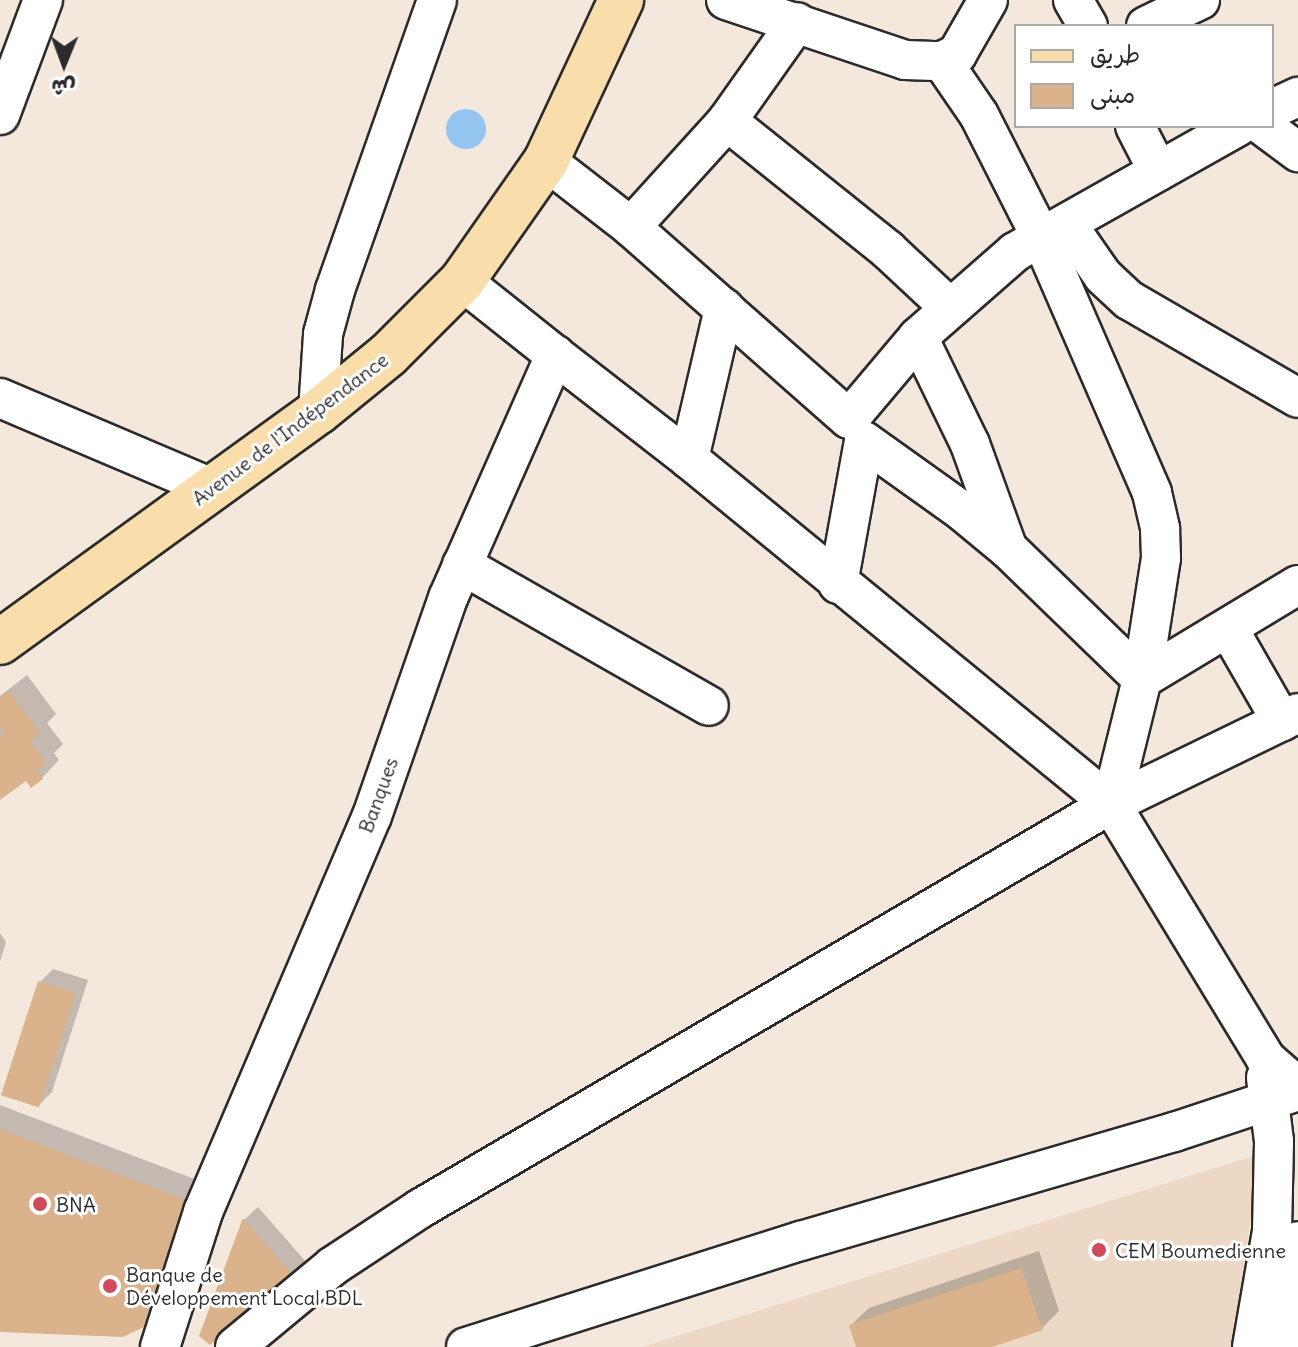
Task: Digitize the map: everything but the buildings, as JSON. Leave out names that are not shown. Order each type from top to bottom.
[{"type":"main road","name":"Avenue de l'Indépendance","points":[[0,642],[318,412],[388,355],[462,281],[546,161],[621,0]]},
{"type":"street","points":[[318,412],[323,334],[335,290],[437,0]]},
{"type":"street","points":[[726,0],[905,60],[942,61],[957,54],[988,0]]},
{"type":"street","points":[[1073,0],[1087,24]]},
{"type":"street","points":[[1150,24],[1200,0]]},
{"type":"street","points":[[0,115],[33,6]]},
{"type":"street","points":[[631,227],[727,121],[797,22]]},
{"type":"street","points":[[942,61],[1054,229],[1103,276],[1129,300],[1298,398]]},
{"type":"street","points":[[1274,108],[1298,97]]},
{"type":"street","points":[[727,121],[888,250],[949,307]]},
{"type":"street","points":[[1136,128],[1158,171]]},
{"type":"street","points":[[838,584],[856,430],[918,337],[949,307],[1054,229],[1235,128]]},
{"type":"street","points":[[1266,128],[1298,152]]},
{"type":"street","points":[[546,161],[631,227],[856,430],[1008,549],[1142,679]]},
{"type":"street","points":[[1054,229],[1081,336],[1139,460],[1158,517],[1161,558],[1142,679],[1111,804]]},
{"type":"street","points":[[462,281],[689,459],[838,584],[1111,804],[1288,1093],[1274,1141],[1272,1231],[1282,1301],[1282,1347]]},
{"type":"street","points":[[689,459],[724,308]]},
{"type":"street","points":[[918,337],[970,444],[1008,549]]},
{"type":"street","name":"Banques","points":[[160,1347],[203,1212],[372,816],[462,565],[555,355]]},
{"type":"street","points":[[0,398],[214,489]]},
{"type":"street","points":[[462,565],[709,706]]},
{"type":"street","points":[[1142,679],[1298,585]]},
{"type":"street","points":[[235,1347],[333,1266],[394,1224],[1111,804],[1290,717],[1228,628]]},
{"type":"street","points":[[466,1347],[801,1241],[1174,1132],[1288,1093]]},
{"type":"street","points":[[1252,1347],[1282,1301],[1298,1241]]},
{"type":"shaded area","name":"CEM Boumedienne","points":[[1260,1154],[1232,1347],[642,1347]]},
{"type":"water","points":[[466,109],[480,115],[486,129],[480,143],[466,149],[452,143],[446,129],[452,115]]},
{"type":"place","name":"BNA","points":[[40,1204]]},
{"type":"place","name":"CEM Boumedienne","points":[[1099,1250]]},
{"type":"place","name":"Banque de Développement Local BDL","points":[[110,1286]]}]
